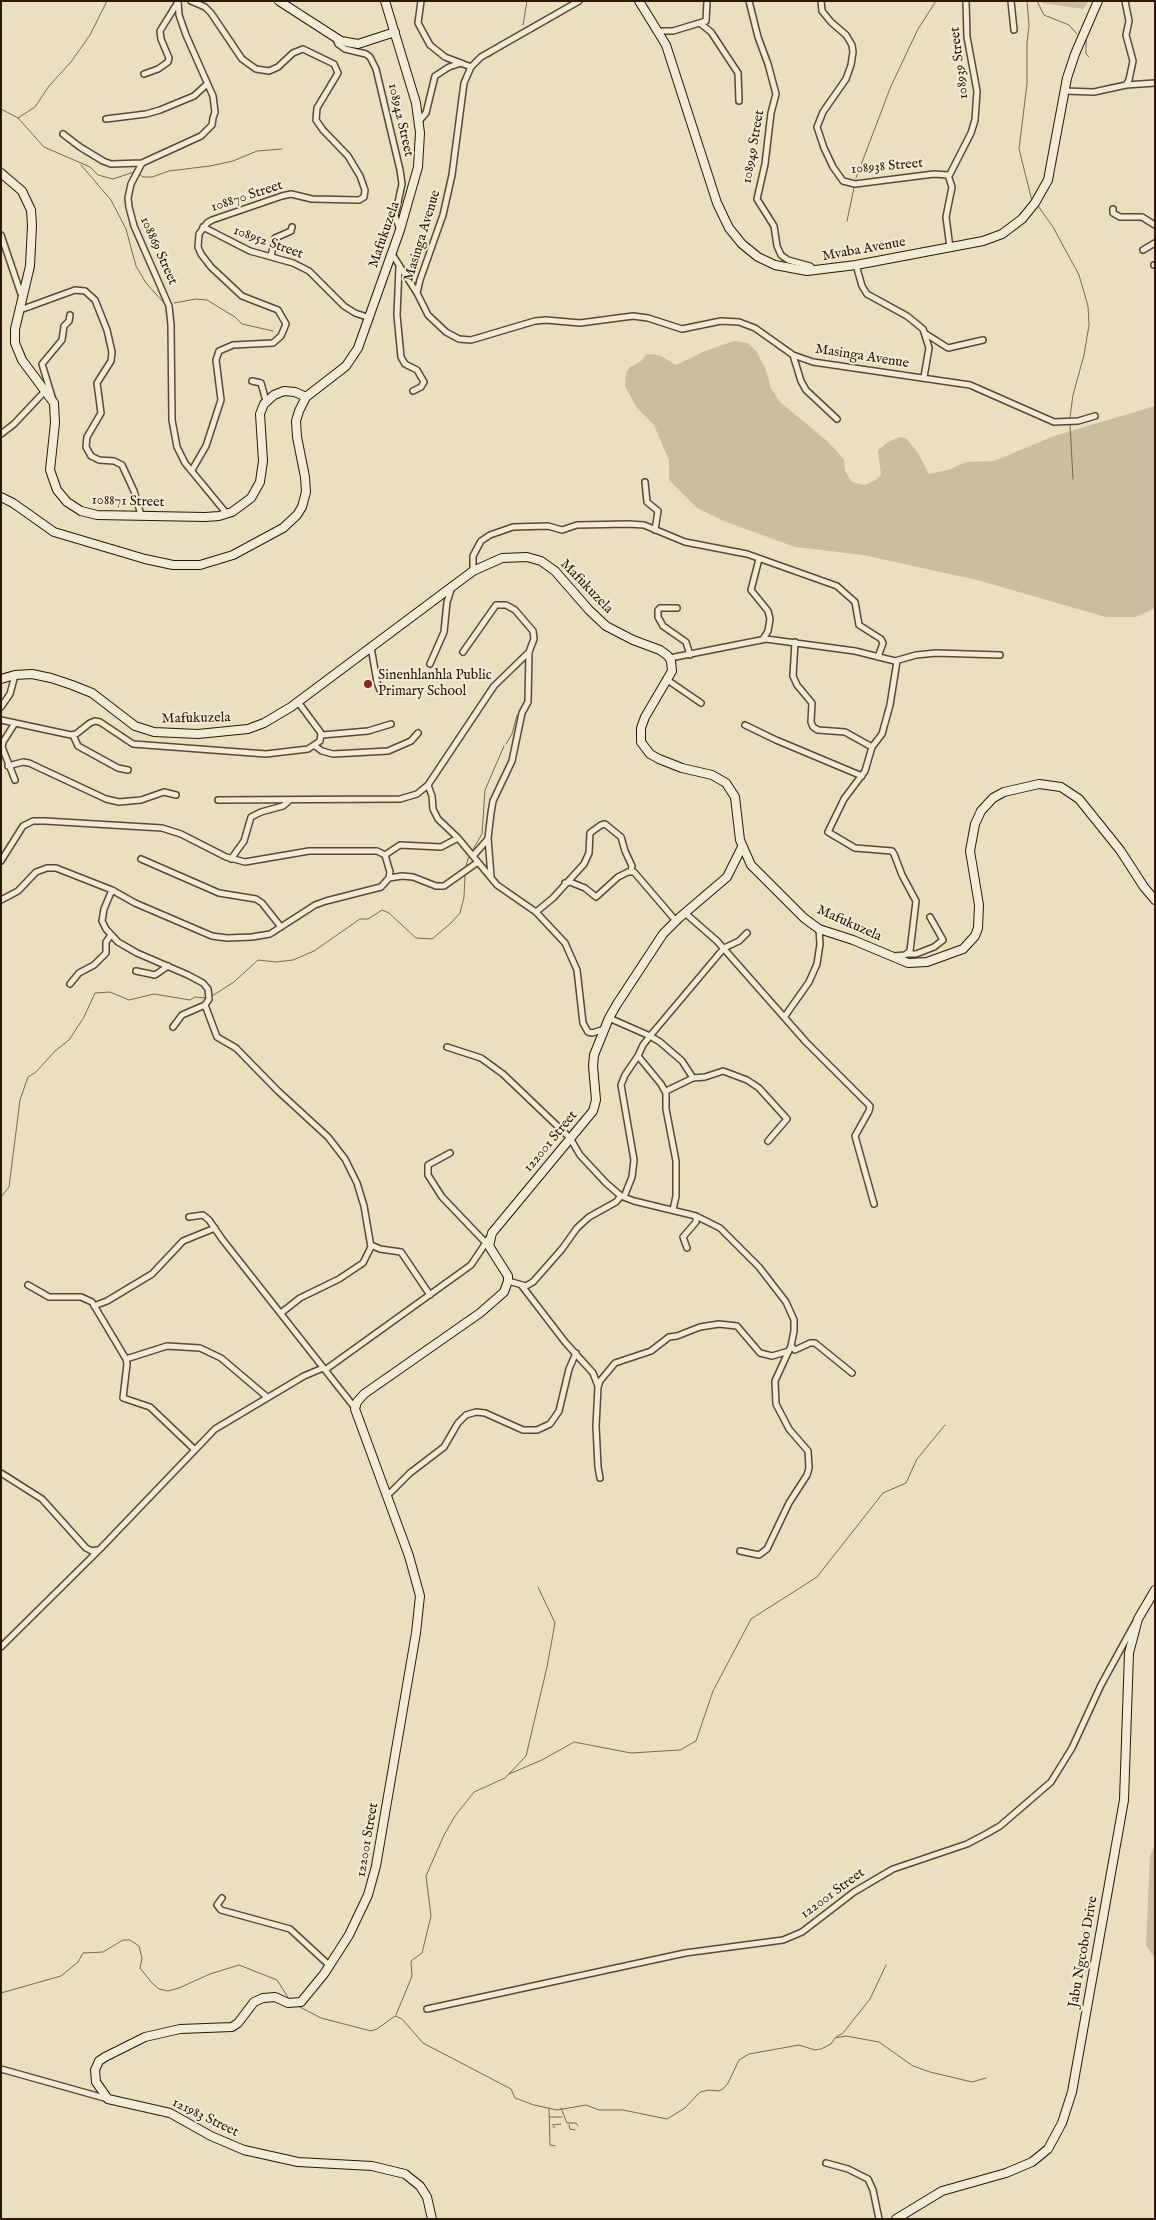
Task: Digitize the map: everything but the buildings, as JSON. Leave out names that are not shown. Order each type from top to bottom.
[{"type":"street","name":"108870 Street","points":[[191,1],[205,7],[242,59],[256,69],[269,71],[278,67],[293,53],[303,49],[334,64],[338,73],[317,108],[316,120],[348,156],[360,176],[365,190],[364,197],[359,200],[312,199],[291,194],[282,196],[212,220],[199,234],[198,247],[206,261],[242,296],[278,310],[286,324],[281,336],[273,342],[233,345],[219,351],[216,360],[220,393],[219,407],[206,446],[192,470]]},
{"type":"street","points":[[279,1],[336,39],[358,44],[395,32]]},
{"type":"street","name":"Mafukuzela","points":[[306,397],[340,372],[358,348],[400,230],[418,167],[420,146],[419,121],[412,85],[385,1]]},
{"type":"street","points":[[421,1],[418,18],[427,40],[442,55],[471,67],[496,47],[579,1]]},
{"type":"street","name":"Mvaba Avenue","points":[[639,1],[658,31],[669,54],[717,203],[729,228],[748,250],[766,262],[787,269],[815,271],[950,248],[998,236],[1022,220],[1036,203],[1045,187],[1050,170],[1064,91],[1075,54],[1098,1]]},
{"type":"street","points":[[658,31],[673,31],[706,21],[707,1]]},
{"type":"street","name":"108949 Street","points":[[749,1],[776,94],[771,113],[765,164],[757,199],[774,226],[780,254],[785,259],[810,266],[815,271]]},
{"type":"street","name":"108938 Street","points":[[822,1],[822,11],[846,35],[852,45],[851,65],[846,79],[823,112],[817,127],[824,148],[839,177],[846,182],[855,184],[934,174],[949,176]]},
{"type":"street","name":"108939 Street","points":[[949,176],[971,133],[975,120],[977,91],[967,38],[966,1]]},
{"type":"street","points":[[1011,1],[1014,30]]},
{"type":"street","points":[[1125,1],[1129,21],[1126,35],[1133,61],[1126,85]]},
{"type":"street","points":[[144,74],[158,69],[168,62],[160,31],[178,2]]},
{"type":"street","name":"108869 Street","points":[[178,2],[179,15],[212,96],[215,112],[212,125],[201,136],[142,163],[135,173],[128,198],[130,214],[169,306],[174,440],[181,457],[227,514]]},
{"type":"street","points":[[701,24],[711,32],[738,73],[739,101]]},
{"type":"street","name":"108942 Street","points":[[336,39],[338,44],[346,49],[366,54],[370,57],[376,69],[400,170],[402,184],[395,213],[400,230]]},
{"type":"street","points":[[419,121],[426,113],[435,76],[449,67],[461,63]]},
{"type":"street","name":"Masinga Avenue","points":[[471,67],[464,83],[461,97],[457,145],[450,184],[417,293],[422,307],[433,321],[449,335],[460,339],[479,339],[533,322],[546,320],[580,323],[633,316],[648,318],[682,329],[721,321],[748,324],[793,355],[822,364],[970,385],[1054,422],[1095,416]]},
{"type":"street","points":[[1064,91],[1094,92],[1126,85],[1155,83]]},
{"type":"street","points":[[106,118],[129,117],[160,110],[194,96],[207,84]]},
{"type":"street","points":[[63,134],[80,147],[111,164],[142,163]]},
{"type":"street","points":[[1,172],[22,191],[31,210],[31,256],[14,336],[16,348],[22,360],[54,403]]},
{"type":"street","points":[[949,176],[952,187],[946,217],[950,248]]},
{"type":"street","points":[[1112,210],[1113,213],[1120,217],[1142,217],[1155,225]]},
{"type":"street","points":[[271,256],[275,238],[291,231],[292,227]]},
{"type":"street","name":"108952 Street","points":[[203,228],[240,246],[309,270],[344,306],[355,313],[370,318]]},
{"type":"street","points":[[1,236],[23,298]]},
{"type":"street","points":[[1143,250],[1155,243]]},
{"type":"street","points":[[392,254],[417,293]]},
{"type":"street","points":[[856,265],[862,286],[868,294],[916,321],[926,334],[948,348],[983,340]]},
{"type":"street","points":[[399,267],[397,315],[402,357],[405,364],[420,372],[424,382],[421,387],[413,391]]},
{"type":"street","points":[[20,310],[75,290],[85,291],[95,300],[107,330],[112,352],[111,361],[97,383],[101,413],[87,437],[86,448],[91,456],[99,460],[114,461],[122,465],[134,491],[141,515]]},
{"type":"street","points":[[54,403],[42,364],[62,340],[64,326],[69,321],[70,315]]},
{"type":"street","points":[[924,377],[929,355],[926,334]]},
{"type":"street","points":[[793,355],[801,381],[806,390],[837,419]]},
{"type":"street","points":[[1,497],[13,502],[54,532],[84,542],[173,565],[200,564],[220,560],[283,528],[291,522],[302,507],[306,485],[296,421],[306,397],[295,392],[284,391],[274,394],[266,401],[261,383],[252,381]]},
{"type":"street","points":[[1,434],[14,424],[46,390]]},
{"type":"street","name":"108871 Street","points":[[54,403],[55,423],[50,470],[53,483],[60,496],[72,506],[89,514],[205,516],[227,514],[245,504],[260,482],[263,461],[260,414],[266,401]]},
{"type":"street","points":[[645,482],[647,502],[658,511],[655,530]]},
{"type":"street","points":[[472,571],[473,556],[481,541],[490,535],[513,527],[548,526],[562,530],[577,525],[644,525],[685,542],[747,554],[837,586],[855,602],[859,625],[882,639],[883,643],[878,657]]},
{"type":"street","name":"Mafukuzela","points":[[1,680],[14,676],[40,676],[72,685],[92,693],[136,726],[163,734],[217,733],[248,729],[278,715],[298,702],[472,571],[493,561],[510,556],[527,557],[541,561],[555,571],[589,610],[606,626],[633,640],[660,650],[670,658],[672,671],[643,722],[640,734],[641,742],[650,754],[682,768],[712,775],[726,783],[735,797],[742,847],[757,872],[804,918],[819,928],[908,963],[927,962],[953,954],[970,943],[978,928],[979,912],[970,851],[975,824],[981,811],[993,798],[1011,789],[1023,786],[1051,784],[1061,787],[1079,799],[1120,850],[1144,887],[1155,900]]},
{"type":"street","points":[[760,559],[752,590],[768,611],[770,619],[768,631],[763,639]]},
{"type":"street","points":[[430,664],[444,632],[447,602],[452,587]]},
{"type":"street","points":[[463,652],[477,635],[492,609],[501,604],[515,610],[533,631],[534,639],[529,652],[528,702],[522,713],[512,761],[494,801],[488,838],[491,878]]},
{"type":"street","points":[[677,608],[660,608],[658,610],[658,617],[663,626],[686,642],[690,655]]},
{"type":"street","points":[[670,658],[763,639],[855,651],[897,661],[916,655],[936,653],[1000,655]]},
{"type":"street","points":[[795,642],[793,676],[797,685],[812,703],[810,722],[813,727],[818,730],[845,732],[872,747]]},
{"type":"street","points":[[371,646],[377,682],[380,690],[387,693]]},
{"type":"street","points":[[218,800],[400,799],[410,797],[428,785],[494,686],[529,652]]},
{"type":"street","points":[[897,661],[886,722],[882,734],[872,747],[862,776],[844,799],[828,832],[855,848],[892,851],[894,854],[902,875],[916,901],[911,947],[908,954]]},
{"type":"street","points":[[1,707],[10,694],[14,676]]},
{"type":"street","points":[[666,679],[701,703]]},
{"type":"street","points":[[298,702],[322,735]]},
{"type":"street","points":[[1,720],[65,735],[73,735],[80,732],[90,722],[95,721],[100,722],[133,744],[142,746],[266,754],[308,749],[315,746],[322,735]]},
{"type":"street","points":[[15,723],[3,742],[2,747],[15,780]]},
{"type":"street","points":[[322,735],[368,731],[391,724]]},
{"type":"street","points":[[746,725],[776,740],[862,776]]},
{"type":"street","points":[[315,746],[333,754],[388,751],[411,741],[418,733]]},
{"type":"street","points":[[73,735],[78,746],[118,768],[128,770]]},
{"type":"street","points":[[8,766],[23,762],[29,763],[106,799],[119,802],[141,800],[164,792],[176,795]]},
{"type":"street","points":[[428,785],[434,814],[458,838],[502,889],[536,912],[565,943],[574,960],[580,982],[581,1018],[586,1028],[592,1033],[605,1029]]},
{"type":"street","points":[[231,859],[244,841],[251,816],[283,806],[290,800]]},
{"type":"street","points":[[1,861],[23,826],[29,822],[45,821],[162,828],[181,834],[231,859],[250,862],[308,852],[367,850],[377,851],[385,855],[390,866],[389,878],[381,887],[316,905],[281,928],[264,936],[219,938],[148,909],[112,890],[56,868],[47,868],[36,872],[18,892],[1,900]]},
{"type":"street","points":[[536,912],[553,898],[584,864],[589,853],[590,833],[595,827],[606,824],[621,837],[632,866],[631,872]]},
{"type":"street","points":[[385,855],[400,845],[441,847],[458,838]]},
{"type":"street","points":[[473,856],[488,838]]},
{"type":"street","name":"122001 Street","points":[[488,1240],[595,1106],[594,1055],[609,1018],[660,939],[676,921],[727,877],[742,847]]},
{"type":"street","points":[[141,860],[218,893],[256,899],[262,903],[281,928]]},
{"type":"street","points":[[389,878],[413,877],[436,886],[444,886],[478,862]]},
{"type":"street","points":[[565,883],[570,882],[585,888],[596,897],[611,882],[631,872]]},
{"type":"street","points":[[631,872],[635,874],[676,921]]},
{"type":"street","points":[[112,890],[102,916],[103,925],[111,935],[128,949],[203,983],[208,989],[210,996],[205,1005],[182,1016],[173,1027]]},
{"type":"street","points":[[685,913],[724,948],[811,1048],[870,1106],[855,1136],[874,1204]]},
{"type":"street","points":[[888,956],[916,954],[934,947],[943,940],[930,917]]},
{"type":"street","points":[[785,1016],[809,982],[817,964],[820,944],[819,928]]},
{"type":"street","points":[[508,1281],[522,1286],[529,1285],[586,1220],[623,1196],[632,1177],[634,1160],[621,1094],[621,1085],[625,1075],[650,1036],[724,948],[739,941],[747,933]]},
{"type":"street","points":[[70,984],[80,972],[94,965],[106,953],[106,942],[111,935]]},
{"type":"street","points":[[136,971],[155,974],[168,966]]},
{"type":"street","points":[[205,1005],[217,1037],[236,1048],[278,1091],[328,1137],[345,1159],[357,1183],[364,1206],[371,1245],[364,1263],[339,1279],[300,1298],[281,1313]]},
{"type":"street","points":[[609,1018],[650,1036],[675,1054],[693,1078]]},
{"type":"street","points":[[447,1047],[468,1052],[493,1066],[525,1093],[570,1138],[580,1155],[606,1183],[623,1196],[696,1216],[720,1228],[759,1267],[786,1302],[794,1320],[790,1348],[775,1381],[776,1404],[789,1429],[808,1451],[807,1475],[789,1503],[768,1549],[759,1555],[740,1551]]},
{"type":"street","points":[[638,1056],[666,1091],[666,1109],[676,1161],[676,1196],[673,1210]]},
{"type":"street","points":[[666,1091],[693,1078],[727,1071],[754,1084],[787,1120],[768,1141]]},
{"type":"street","points":[[355,1409],[361,1396],[497,1300],[504,1292],[508,1281],[506,1273],[491,1251],[488,1240],[442,1197],[426,1171],[428,1164],[450,1153]]},
{"type":"street","name":"122001 Street","points":[[108,2099],[99,2087],[95,2076],[96,2065],[105,2057],[132,2043],[154,2035],[186,2029],[232,2027],[238,2023],[254,2002],[263,1998],[275,1997],[288,2003],[301,2002],[316,1986],[349,1936],[372,1885],[420,1602],[416,1574],[355,1409],[209,1220],[203,1216],[189,1217]]},
{"type":"street","points":[[687,1248],[682,1237],[696,1222],[696,1216]]},
{"type":"street","points":[[94,1306],[152,1274],[183,1241],[215,1228]]},
{"type":"street","points":[[1,1647],[100,1549],[194,1449],[220,1425],[304,1376],[324,1369],[471,1265],[488,1240]]},
{"type":"street","points":[[371,1245],[380,1249],[401,1252],[430,1295]]},
{"type":"street","points":[[28,1285],[49,1297],[81,1297],[92,1302],[126,1359],[123,1398],[150,1407],[194,1449]]},
{"type":"street","points":[[522,1286],[561,1337],[595,1376],[598,1386],[596,1426],[600,1478]]},
{"type":"street","points":[[598,1386],[614,1363],[651,1351],[669,1337],[714,1324],[736,1326],[753,1347],[766,1356],[777,1356],[790,1348]]},
{"type":"street","points":[[790,1348],[796,1350],[810,1342],[815,1343],[852,1373]]},
{"type":"street","points":[[126,1359],[167,1346],[200,1348],[221,1358],[267,1397]]},
{"type":"street","points":[[387,1496],[416,1468],[444,1447],[458,1423],[466,1415],[476,1412],[485,1413],[523,1430],[537,1430],[550,1424],[560,1411],[569,1369],[576,1353]]},
{"type":"street","points":[[1,1473],[42,1499],[86,1548],[92,1551],[100,1549]]},
{"type":"street","name":"Jabu Ngcobo Drive","points":[[896,2219],[919,2203],[942,2191],[1006,2173],[1032,2162],[1048,2149],[1062,2123],[1072,2092],[1124,1800],[1129,1653],[1138,1619],[1155,1590]]},
{"type":"street","name":"122001 Street","points":[[426,2009],[685,1953],[784,1940],[792,1937],[854,1892],[893,1869],[967,1844],[995,1829],[1044,1788],[1055,1776],[1072,1748],[1105,1677],[1117,1659],[1129,1632],[1138,1619]]},
{"type":"street","points":[[1117,1659],[1129,1665]]},
{"type":"street","points":[[222,1898],[217,1905],[221,1910],[290,1929],[330,1966]]},
{"type":"street","name":"121983 Street","points":[[1,2069],[108,2099],[170,2113],[220,2140],[259,2154],[304,2163],[372,2166],[405,2174],[420,2186],[427,2198],[432,2219]]},
{"type":"street","points":[[826,2163],[848,2169],[868,2179],[873,2190],[879,2219]]},
{"type":"shaded area","points":[[1041,1],[1089,1],[1083,9],[1042,3]]},
{"type":"shaded area","points":[[734,341],[748,343],[757,352],[766,370],[771,388],[780,402],[827,441],[844,459],[845,471],[852,482],[865,485],[881,475],[878,450],[888,442],[900,437],[906,438],[918,453],[929,474],[948,470],[966,462],[994,461],[1054,436],[1155,406],[1155,608],[1136,617],[1106,617],[977,580],[863,555],[795,547],[724,521],[697,508],[669,480],[669,460],[654,425],[637,408],[625,386],[626,373],[630,367],[641,361],[646,354],[659,355],[676,365],[705,351]]},
{"type":"shaded area","points":[[1155,1845],[1155,1958],[1146,1946],[1150,1856]]},
{"type":"waterway","points":[[18,118],[35,107],[49,86],[71,62],[90,35],[107,1]]},
{"type":"waterway","points":[[523,25],[527,1]]},
{"type":"waterway","points":[[856,178],[891,86],[918,29],[936,1]]},
{"type":"waterway","points":[[1027,1],[1029,25],[1027,84],[1019,149],[1032,201]]},
{"type":"waterway","points":[[1037,1],[1044,15],[1069,25],[1077,34]]},
{"type":"waterway","points":[[508,44],[520,37]]},
{"type":"waterway","points":[[1086,39],[1086,54],[1089,57]]},
{"type":"waterway","points":[[489,57],[500,49]]},
{"type":"waterway","points":[[1,109],[18,118],[44,147],[90,167],[98,175],[113,179],[134,172]]},
{"type":"waterway","points":[[138,173],[143,177],[152,177],[169,171],[233,161],[257,151],[282,149]]},
{"type":"waterway","points":[[81,165],[111,200],[126,229],[136,266],[146,283],[165,304]]},
{"type":"waterway","points":[[847,221],[854,188]]},
{"type":"waterway","points":[[1038,206],[1053,227],[1079,275],[1088,306],[1089,325],[1084,355],[1073,395],[1070,417]]},
{"type":"waterway","points":[[174,303],[196,299],[207,300],[235,317],[242,324],[273,331]]},
{"type":"waterway","points":[[1070,424],[1073,479]]},
{"type":"waterway","points":[[506,744],[512,734],[517,715]]},
{"type":"waterway","points":[[472,851],[482,834],[485,790],[504,746]]},
{"type":"waterway","points":[[465,870],[469,855]]},
{"type":"waterway","points":[[212,996],[234,982],[258,960],[276,962],[293,960],[314,951],[360,919],[368,919],[382,910],[389,913],[416,938],[432,939],[460,913],[464,897],[465,875]]},
{"type":"waterway","points":[[1,1197],[9,1187],[20,1100],[28,1077],[36,1072],[55,1051],[69,1040],[84,1017],[95,993],[110,992],[129,1000],[154,994],[190,1000],[195,997],[206,998]]},
{"type":"waterway","points":[[509,1774],[542,1760],[574,1742],[631,1753],[680,1750],[696,1741],[713,1691],[751,1619],[817,1577],[883,1493],[906,1483],[917,1459],[945,1425]]},
{"type":"waterway","points":[[396,2015],[412,1976],[411,1961],[422,1953],[431,1916],[426,1876],[444,1835],[455,1816],[474,1792],[505,1778],[526,1756],[547,1667],[555,1623],[538,1587]]},
{"type":"waterway","points":[[1,1993],[61,1976],[78,1962],[83,1953],[103,1952],[123,1940],[130,1940],[139,1946],[142,1958],[140,1968],[159,1989],[168,1991],[179,1988],[210,1974],[239,1965],[277,1980],[289,1999]]},
{"type":"waterway","points":[[836,2037],[843,2033],[870,1999],[886,1965]]},
{"type":"waterway","points":[[298,2006],[321,2018],[371,2031],[395,2016],[402,2019],[423,2043],[511,2089],[515,2098],[534,2105],[557,2110],[586,2105],[599,2110],[623,2110],[667,2119],[685,2108],[700,2092],[709,2090],[719,2091],[724,2088],[739,2060],[749,2054],[799,2045],[815,2050],[821,2049],[831,2044],[835,2038],[846,2036],[879,2042],[913,2066],[930,2072],[972,2082],[986,2078]]},
{"type":"waterway","points":[[561,2108],[567,2123],[576,2123],[578,2126]]},
{"type":"waterway","points":[[549,2109],[550,2145],[555,2146]]},
{"type":"waterway","points":[[550,2117],[562,2117]]},
{"type":"waterway","points":[[552,2125],[561,2124]]},
{"type":"waterway","points":[[569,2125],[570,2129],[575,2130]]},
{"type":"place","name":"Sinenhlanhla Public Primary School","points":[[368,684]]}]
